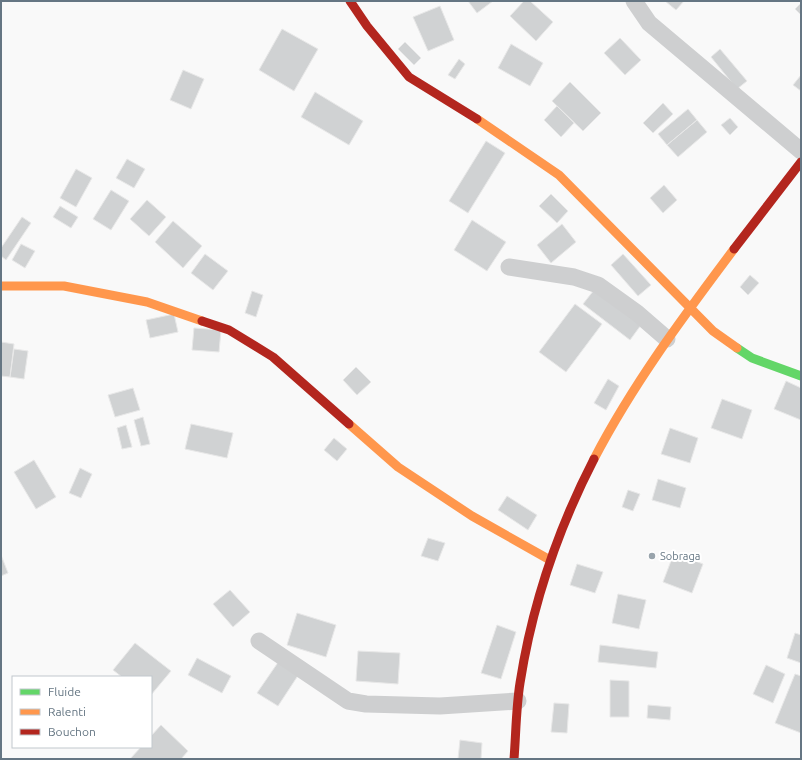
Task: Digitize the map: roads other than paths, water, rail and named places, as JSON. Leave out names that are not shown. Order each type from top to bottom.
[{"type":"street","points":[[350,1],[367,26],[409,77],[462,110],[559,175],[713,331],[752,358],[801,376]]},
{"type":"street","points":[[634,1],[648,24],[801,151]]},
{"type":"street","points":[[514,759],[518,701],[529,638],[550,560],[585,477],[630,396],[667,339],[801,162]]},
{"type":"street","points":[[508,267],[574,277],[598,284],[637,313],[667,339]]},
{"type":"street","points":[[1,286],[64,286],[148,302],[229,330],[273,357],[398,467],[472,516],[550,560]]},
{"type":"street","points":[[259,641],[348,701],[366,704],[440,706],[518,701]]},
{"type":"place","name":"Sobraga","points":[[652,556]]}]
